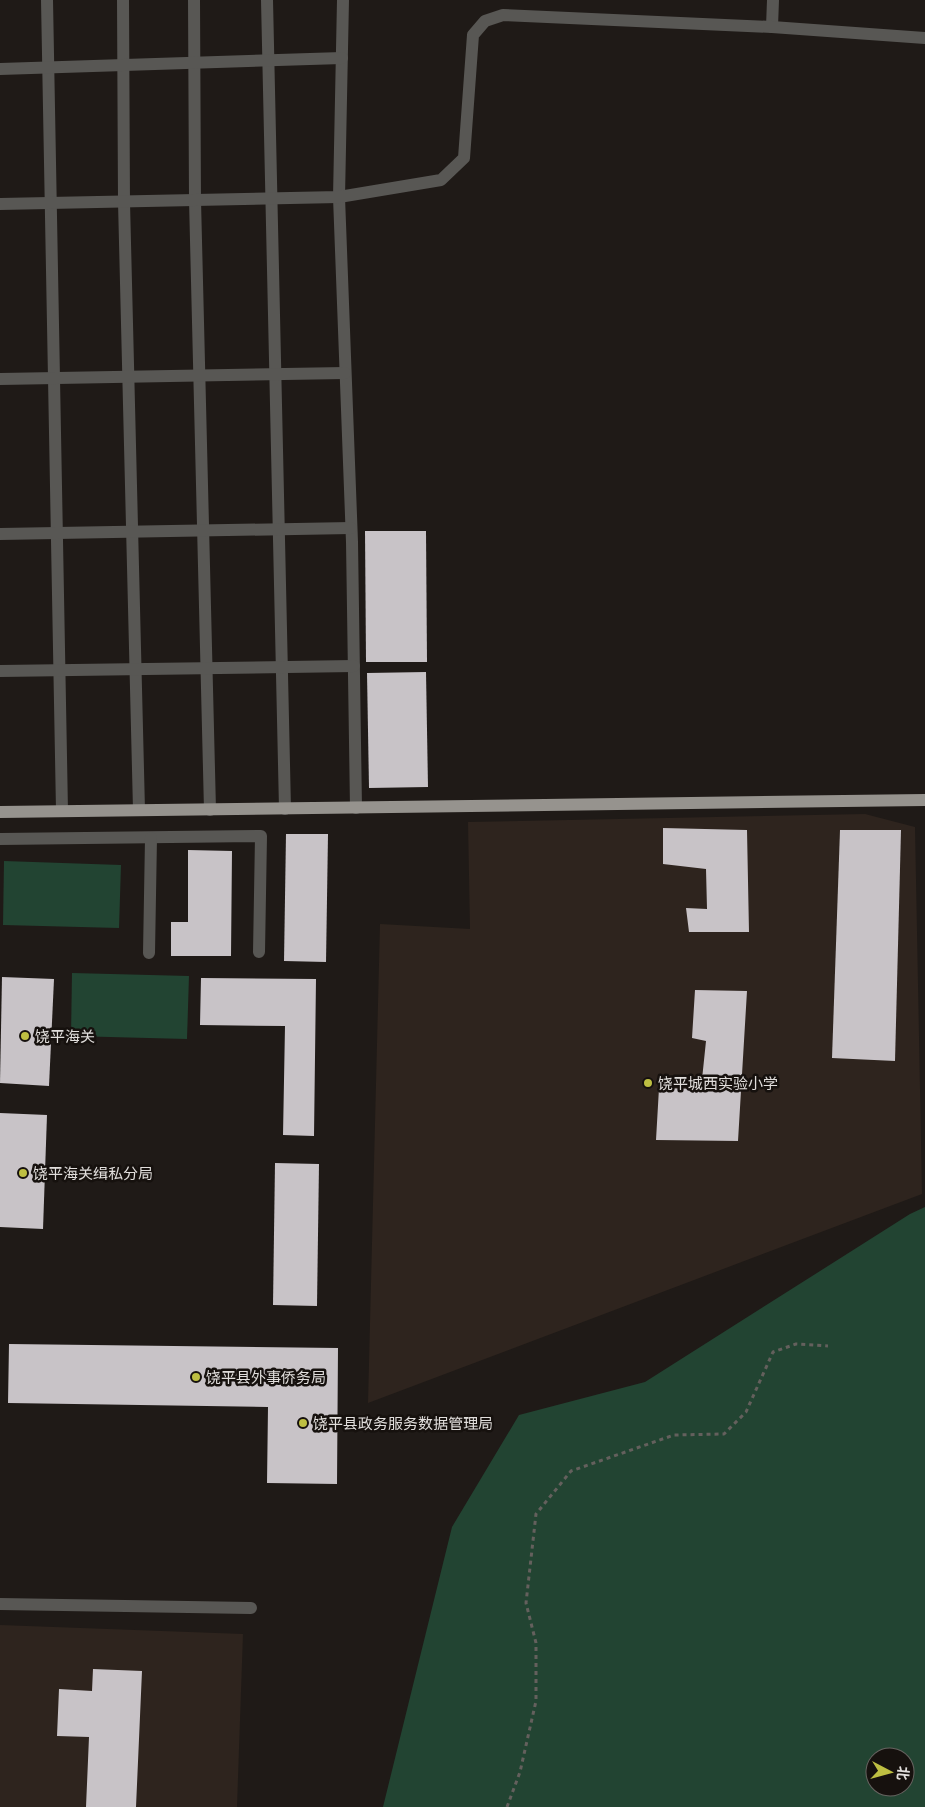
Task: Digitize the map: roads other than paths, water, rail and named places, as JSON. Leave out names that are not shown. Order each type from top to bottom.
[{"type":"main road","points":[[0,812],[925,800]]},
{"type":"street","points":[[47,0],[62,811]]},
{"type":"street","points":[[123,0],[124,202],[139,810]]},
{"type":"street","points":[[194,0],[195,200],[210,810]]},
{"type":"street","points":[[267,0],[285,809]]},
{"type":"street","points":[[342,0],[339,198],[351,528],[356,808]]},
{"type":"street","points":[[772,27],[773,0]]},
{"type":"street","points":[[0,204],[339,198],[441,180],[464,158],[473,35],[485,21],[503,16],[772,27],[925,38]]},
{"type":"street","points":[[0,70],[342,58]]},
{"type":"street","points":[[0,379],[345,373]]},
{"type":"street","points":[[0,534],[351,528]]},
{"type":"street","points":[[0,672],[354,666]]},
{"type":"street","points":[[0,839],[261,836],[259,952]]},
{"type":"street","points":[[149,953],[151,838]]},
{"type":"street","points":[[0,1604],[251,1608]]},
{"type":"place","name":"饶平海关","points":[[25,1036]]},
{"type":"place","name":"饶平城西实验小学","points":[[648,1083]]},
{"type":"place","name":"饶平海关缉私分局","points":[[23,1173]]},
{"type":"place","name":"饶平县外事侨务局","points":[[196,1377]]},
{"type":"place","name":"饶平县政务服务数据管理局","points":[[303,1423]]}]
